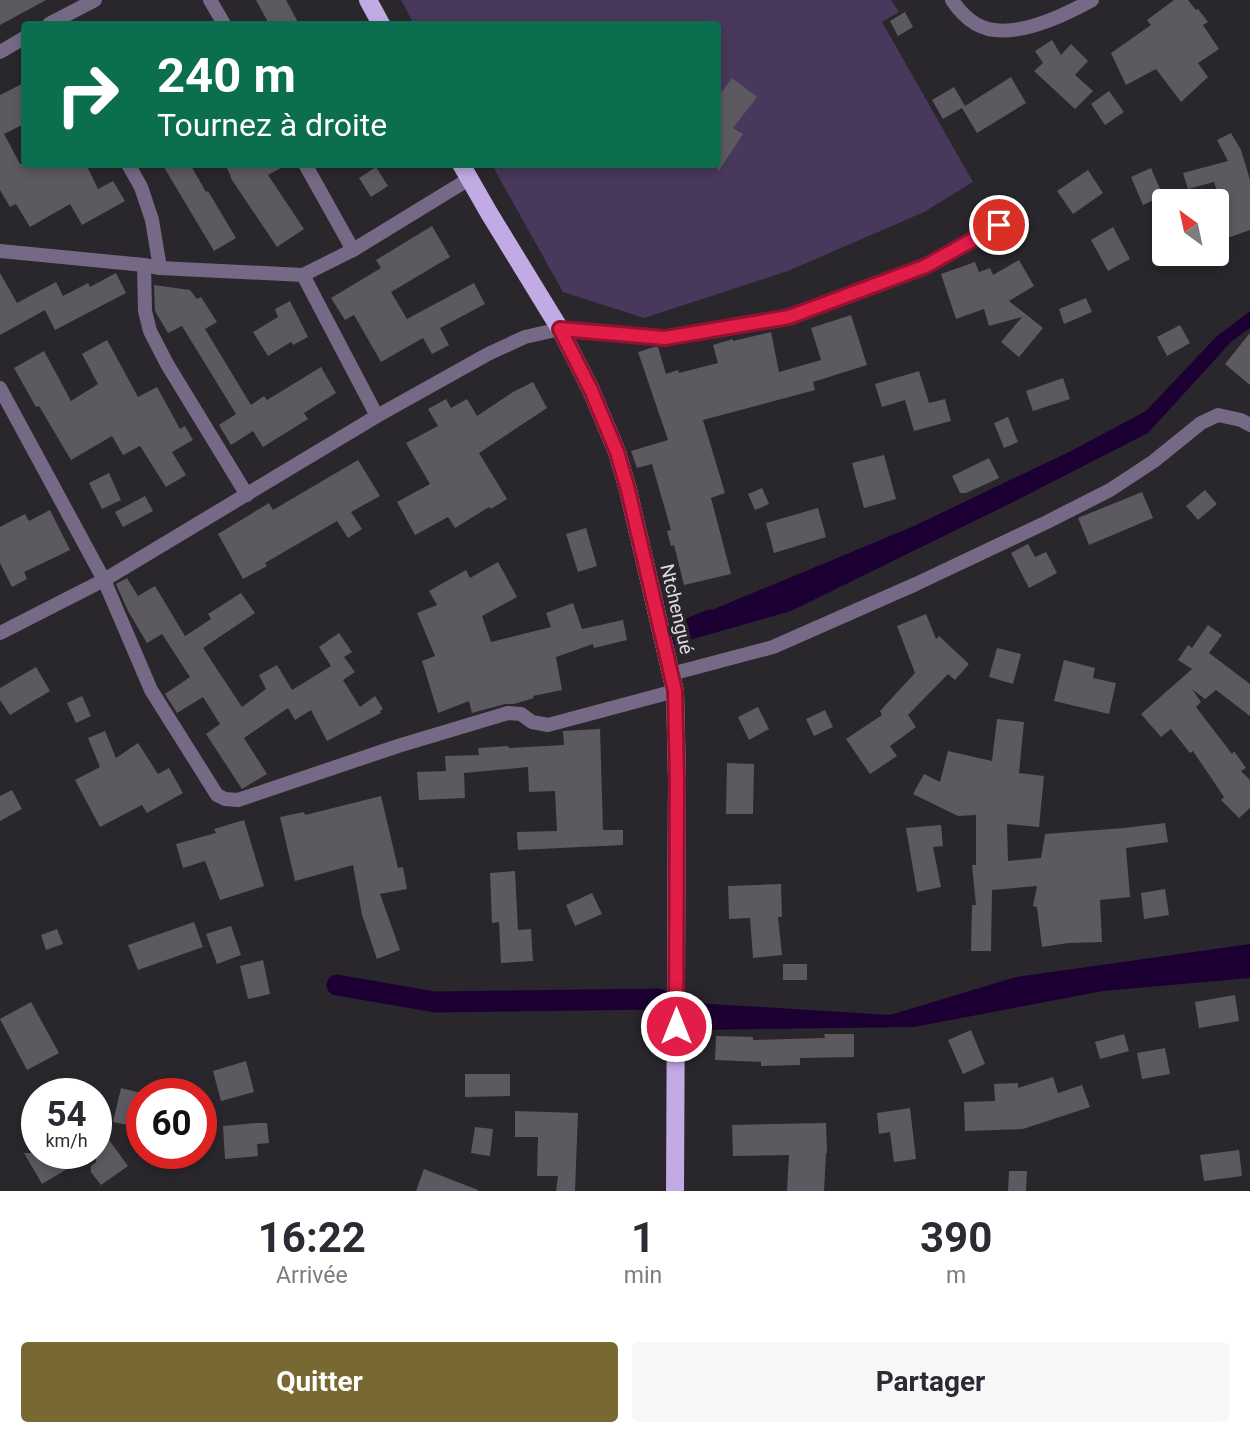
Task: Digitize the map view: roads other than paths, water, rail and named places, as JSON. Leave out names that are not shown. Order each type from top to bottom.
[{"type":"main road","points":[[368,0],[379,21]]},
{"type":"main road","name":"Ntchengué","points":[[465,172],[560,329],[591,390],[617,452],[673,682],[677,779],[675,1191]]},
{"type":"street","points":[[55,21],[95,0]]},
{"type":"street","points":[[210,0],[223,21]]},
{"type":"street","points":[[952,0],[977,24],[993,30],[1044,22],[1092,0]]},
{"type":"street","points":[[0,52],[21,40]]},
{"type":"street","points":[[130,168],[141,187],[152,220],[160,268]]},
{"type":"street","points":[[307,168],[353,250]]},
{"type":"street","points":[[0,251],[160,268],[303,275],[353,250],[465,172]]},
{"type":"street","points":[[0,633],[104,580],[377,416],[488,354],[525,337],[560,329],[665,338],[789,317],[926,266],[999,225]]},
{"type":"street","points":[[144,265],[145,311],[150,331],[167,364],[247,495]]},
{"type":"street","points":[[303,275],[377,416]]},
{"type":"street","points":[[0,388],[104,580],[150,690],[217,795],[238,800],[398,746],[508,713],[521,714],[532,722],[548,725],[773,647],[916,584],[1110,490],[1154,461],[1201,423],[1218,415],[1250,425]]},
{"type":"waterway","points":[[676,634],[710,620]]},
{"type":"waterway","points":[[337,985],[435,1002],[659,999]]}]
